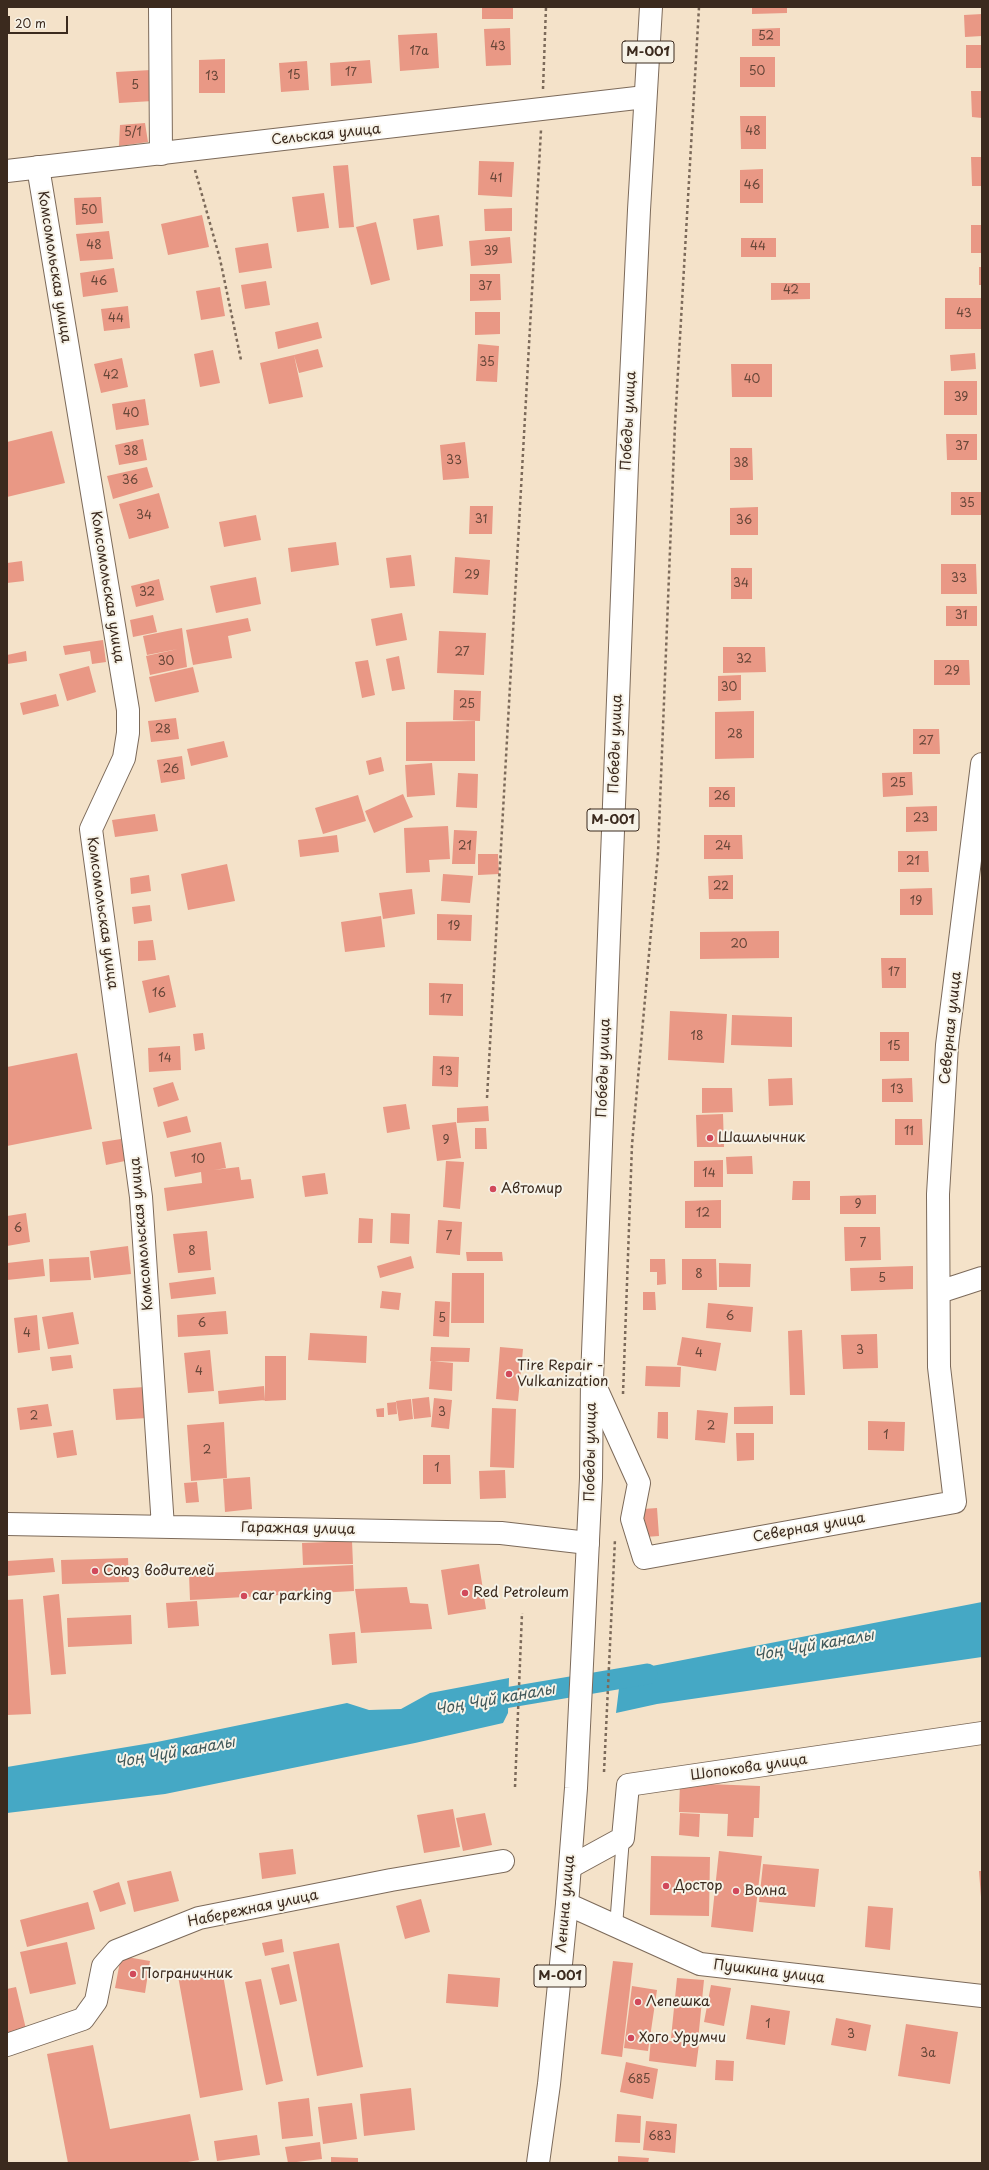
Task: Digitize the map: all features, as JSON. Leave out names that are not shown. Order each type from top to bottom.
[{"type":"street","points":[[160,7],[161,154]]},
{"type":"street","name":"Победы улица","points":[[576,1788],[586,1602],[592,1380],[627,465],[645,97],[651,7]]},
{"type":"street","name":"Сельская улица","points":[[7,171],[645,97]]},
{"type":"street","name":"Комсомольская улица","points":[[38,167],[128,710],[128,734],[124,758],[91,829],[141,1197],[163,1527]]},
{"type":"street","name":"Северная улица","points":[[592,1380],[639,1483],[632,1519],[644,1558],[955,1502],[939,1367],[938,1194],[948,1045],[978,818],[982,764]]},
{"type":"street","points":[[939,1292],[982,1278]]},
{"type":"street","name":"Гаражная улица","points":[[7,1524],[500,1533],[588,1543]]},
{"type":"street","name":"Шопокова улица","points":[[623,1838],[628,1785],[982,1733]]},
{"type":"street","name":"Ленина улица","points":[[538,2163],[567,1904],[576,1788]]},
{"type":"street","points":[[570,1867],[623,1838]]},
{"type":"street","name":"Набережная улица","points":[[7,2045],[83,2019],[96,2001],[103,1966],[116,1951],[199,1918],[391,1880],[503,1861]]},
{"type":"street","name":"Пушкина улица","points":[[567,1904],[700,1964],[982,1996]]},
{"type":"lane","points":[[616,1926],[623,1838]]},
{"type":"path","points":[[487,1098],[542,110],[546,7]]},
{"type":"path","points":[[622,1396],[632,1145],[658,853],[675,424],[699,7]]},
{"type":"path","points":[[190,150],[220,259],[241,360]]},
{"type":"path","points":[[604,1772],[611,1602],[616,1532]]},
{"type":"path","points":[[515,1787],[522,1613]]},
{"type":"water","points":[[982,1602],[982,1657],[657,1704],[616,1713],[621,1672]]},
{"type":"water","points":[[509,1678],[508,1713],[503,1723],[415,1743],[165,1794],[7,1813],[7,1767],[157,1742],[347,1703],[369,1710],[401,1709],[430,1693]]},
{"type":"building","points":[[482,7],[513,7],[513,19],[482,19]]},
{"type":"building","points":[[752,7],[787,7],[787,13],[752,14]]},
{"type":"building","points":[[982,14],[982,36],[965,37],[964,15]]},
{"type":"building","points":[[510,28],[511,65],[486,66],[484,29]]},
{"type":"building","points":[[780,28],[780,46],[752,46],[752,29]]},
{"type":"building","points":[[437,33],[439,68],[400,71],[398,35]]},
{"type":"building","points":[[966,45],[982,45],[982,68],[966,68]]},
{"type":"building","points":[[740,57],[775,57],[775,87],[740,87]]},
{"type":"building","points":[[225,59],[225,93],[199,93],[199,60]]},
{"type":"building","points":[[370,60],[372,83],[331,86],[330,63]]},
{"type":"building","points":[[307,61],[309,90],[281,92],[279,63]]},
{"type":"building","points":[[151,70],[153,101],[119,103],[116,72]]},
{"type":"building","points":[[971,91],[982,91],[982,118],[972,117]]},
{"type":"building","points":[[740,116],[766,116],[766,149],[741,149]]},
{"type":"building","points":[[145,123],[148,142],[119,146],[120,125]]},
{"type":"building","points":[[971,157],[982,157],[982,186],[972,186]]},
{"type":"building","points":[[479,161],[514,162],[512,197],[478,195]]},
{"type":"building","points":[[348,165],[354,227],[339,228],[333,166]]},
{"type":"building","points":[[763,169],[763,203],[740,203],[740,170]]},
{"type":"building","points":[[324,193],[329,228],[297,232],[292,197]]},
{"type":"building","points":[[101,197],[103,223],[76,225],[74,198]]},
{"type":"building","points":[[512,208],[512,231],[485,231],[484,209]]},
{"type":"building","points":[[202,215],[209,247],[168,255],[161,224]]},
{"type":"building","points":[[439,215],[443,246],[417,250],[413,219]]},
{"type":"building","points":[[376,222],[390,280],[371,285],[356,227]]},
{"type":"building","points":[[971,225],[982,225],[982,253],[971,253]]},
{"type":"building","points":[[109,231],[113,259],[80,261],[76,234]]},
{"type":"building","points":[[510,237],[512,263],[471,266],[469,241]]},
{"type":"building","points":[[741,238],[776,238],[776,257],[741,257]]},
{"type":"building","points":[[268,243],[272,268],[239,273],[235,248]]},
{"type":"building","points":[[979,267],[982,267],[982,285],[979,285]]},
{"type":"building","points":[[114,268],[118,292],[83,297],[80,273]]},
{"type":"building","points":[[470,274],[500,274],[501,300],[470,301]]},
{"type":"building","points":[[266,281],[270,305],[245,309],[241,285]]},
{"type":"building","points":[[771,283],[810,283],[810,299],[771,300]]},
{"type":"building","points":[[220,287],[225,316],[201,320],[196,291]]},
{"type":"building","points":[[945,298],[982,298],[982,329],[945,329]]},
{"type":"building","points":[[128,306],[130,328],[104,331],[101,309]]},
{"type":"building","points":[[475,312],[500,312],[500,334],[475,335]]},
{"type":"building","points":[[318,322],[322,338],[278,349],[275,332]]},
{"type":"building","points":[[478,344],[499,346],[497,382],[476,381]]},
{"type":"building","points":[[318,349],[323,367],[299,373],[294,355]]},
{"type":"building","points":[[213,350],[220,383],[200,387],[194,354]]},
{"type":"building","points":[[975,353],[976,369],[951,371],[950,355]]},
{"type":"building","points":[[294,355],[303,397],[269,404],[260,363]]},
{"type":"building","points":[[122,358],[128,387],[101,393],[94,364]]},
{"type":"building","points":[[731,364],[772,364],[772,397],[732,397]]},
{"type":"building","points":[[944,381],[977,381],[977,415],[944,415]]},
{"type":"building","points":[[145,399],[149,425],[116,430],[112,404]]},
{"type":"building","points":[[52,431],[65,483],[7,497],[7,442]]},
{"type":"building","points":[[946,434],[977,434],[977,460],[947,460]]},
{"type":"building","points":[[143,439],[147,460],[119,465],[115,445]]},
{"type":"building","points":[[465,442],[469,478],[443,480],[440,445]]},
{"type":"building","points":[[730,448],[752,448],[753,480],[730,480]]},
{"type":"building","points":[[147,467],[153,487],[113,499],[107,476]]},
{"type":"building","points":[[951,492],[982,492],[982,515],[951,515]]},
{"type":"building","points":[[159,493],[169,528],[129,539],[119,504]]},
{"type":"building","points":[[470,506],[493,506],[492,534],[469,534]]},
{"type":"building","points":[[758,507],[758,535],[730,535],[730,508]]},
{"type":"building","points":[[256,515],[261,540],[224,547],[219,522]]},
{"type":"building","points":[[336,542],[339,565],[291,572],[288,548]]},
{"type":"building","points":[[411,555],[415,586],[390,588],[386,558]]},
{"type":"building","points":[[455,557],[490,560],[488,595],[453,593]]},
{"type":"building","points":[[22,561],[24,581],[7,583],[7,563]]},
{"type":"building","points":[[941,564],[976,564],[977,594],[941,594]]},
{"type":"building","points":[[731,568],[752,568],[752,599],[731,599]]},
{"type":"building","points":[[256,577],[261,604],[216,613],[210,586]]},
{"type":"building","points":[[159,579],[164,600],[136,607],[131,586]]},
{"type":"building","points":[[946,606],[977,606],[977,626],[946,626]]},
{"type":"building","points":[[402,613],[407,640],[376,646],[371,619]]},
{"type":"building","points":[[153,615],[157,632],[133,637],[130,620]]},
{"type":"building","points":[[248,618],[251,631],[228,636],[232,658],[193,665],[186,630]]},
{"type":"building","points":[[182,628],[187,667],[150,675],[146,656],[178,649],[147,655],[143,636]]},
{"type":"building","points":[[439,631],[486,633],[484,675],[437,673]]},
{"type":"building","points":[[103,640],[106,662],[92,664],[90,651],[65,655],[63,646]]},
{"type":"building","points":[[723,647],[765,647],[766,672],[723,673]]},
{"type":"building","points":[[26,651],[27,661],[7,664],[7,655]]},
{"type":"building","points":[[399,656],[405,689],[392,691],[386,659]]},
{"type":"building","points":[[368,660],[375,695],[362,698],[355,662]]},
{"type":"building","points":[[934,660],[969,660],[970,685],[934,685]]},
{"type":"building","points":[[89,666],[96,692],[67,701],[59,674]]},
{"type":"building","points":[[193,667],[199,692],[155,702],[149,677]]},
{"type":"building","points":[[741,675],[741,700],[718,701],[718,676]]},
{"type":"building","points":[[454,690],[481,691],[480,721],[453,720]]},
{"type":"building","points":[[56,694],[59,706],[23,715],[20,703]]},
{"type":"building","points":[[754,711],[754,758],[715,759],[715,712]]},
{"type":"building","points":[[176,718],[179,739],[151,742],[148,721]]},
{"type":"building","points":[[475,721],[475,761],[406,761],[406,722]]},
{"type":"building","points":[[913,729],[939,729],[940,754],[913,754]]},
{"type":"building","points":[[224,741],[228,757],[191,766],[187,749]]},
{"type":"building","points":[[182,756],[185,779],[161,783],[157,760]]},
{"type":"building","points":[[381,757],[384,771],[369,775],[366,761]]},
{"type":"building","points":[[432,763],[435,795],[407,797],[405,765]]},
{"type":"building","points":[[912,772],[913,795],[883,797],[882,773]]},
{"type":"building","points":[[458,773],[478,774],[477,808],[456,807]]},
{"type":"building","points":[[709,787],[735,787],[735,807],[709,807]]},
{"type":"building","points":[[403,794],[413,817],[374,833],[365,811]]},
{"type":"building","points":[[358,795],[366,821],[323,834],[315,808]]},
{"type":"building","points":[[937,806],[937,831],[906,832],[906,807]]},
{"type":"building","points":[[155,814],[158,831],[115,837],[112,820]]},
{"type":"building","points":[[448,826],[450,859],[429,860],[430,872],[406,873],[404,828]]},
{"type":"building","points":[[454,830],[477,831],[475,864],[452,864]]},
{"type":"building","points":[[337,835],[339,852],[300,857],[298,840]]},
{"type":"building","points":[[704,835],[742,835],[743,859],[704,859]]},
{"type":"building","points":[[898,851],[928,851],[929,872],[898,872]]},
{"type":"building","points":[[478,854],[498,854],[499,874],[478,875]]},
{"type":"building","points":[[227,864],[235,901],[188,910],[181,874]]},
{"type":"building","points":[[443,874],[473,876],[470,903],[441,901]]},
{"type":"building","points":[[149,875],[151,891],[131,894],[130,878]]},
{"type":"building","points":[[733,875],[733,899],[709,899],[708,876]]},
{"type":"building","points":[[932,888],[933,915],[900,915],[900,889]]},
{"type":"building","points":[[412,889],[415,914],[383,919],[379,893]]},
{"type":"building","points":[[150,905],[152,921],[134,924],[132,907]]},
{"type":"building","points":[[437,914],[472,915],[471,941],[437,940]]},
{"type":"building","points":[[381,916],[385,947],[345,952],[341,922]]},
{"type":"building","points":[[779,931],[779,958],[700,959],[700,932]]},
{"type":"building","points":[[153,940],[156,960],[138,961],[138,941]]},
{"type":"building","points":[[881,958],[906,958],[906,988],[882,988]]},
{"type":"building","points":[[169,975],[176,1007],[149,1013],[142,981]]},
{"type":"building","points":[[429,983],[463,984],[463,1016],[429,1015]]},
{"type":"building","points":[[670,1011],[727,1014],[724,1063],[668,1060]]},
{"type":"building","points":[[732,1015],[792,1017],[792,1047],[731,1045]]},
{"type":"building","points":[[880,1032],[909,1032],[909,1061],[880,1061]]},
{"type":"building","points":[[203,1033],[205,1049],[195,1051],[193,1034]]},
{"type":"building","points":[[180,1046],[181,1070],[149,1072],[148,1048]]},
{"type":"building","points":[[77,1053],[92,1129],[7,1146],[7,1067]]},
{"type":"building","points":[[433,1056],[459,1057],[458,1087],[432,1086]]},
{"type":"building","points":[[792,1078],[793,1105],[769,1106],[768,1079]]},
{"type":"building","points":[[912,1078],[913,1102],[882,1102],[882,1079]]},
{"type":"building","points":[[173,1082],[179,1100],[158,1107],[153,1088]]},
{"type":"building","points":[[702,1088],[732,1088],[733,1112],[702,1113]]},
{"type":"building","points":[[406,1104],[410,1129],[387,1133],[383,1107]]},
{"type":"building","points":[[488,1106],[489,1121],[457,1123],[457,1108]]},
{"type":"building","points":[[723,1114],[724,1147],[697,1147],[696,1115]]},
{"type":"building","points":[[187,1116],[191,1132],[167,1138],[163,1122]]},
{"type":"building","points":[[895,1119],[922,1119],[923,1145],[895,1145]]},
{"type":"building","points":[[456,1122],[461,1158],[437,1161],[432,1125]]},
{"type":"building","points":[[475,1128],[486,1128],[487,1149],[475,1149]]},
{"type":"building","points":[[121,1139],[125,1161],[106,1165],[102,1142]]},
{"type":"building","points":[[221,1142],[226,1168],[214,1170],[239,1167],[241,1180],[251,1179],[254,1198],[167,1211],[164,1188],[202,1183],[201,1172],[175,1177],[170,1152]]},
{"type":"building","points":[[752,1156],[753,1174],[727,1174],[726,1157]]},
{"type":"building","points":[[723,1160],[723,1187],[694,1187],[694,1161]]},
{"type":"building","points":[[446,1161],[464,1162],[460,1209],[443,1207]]},
{"type":"building","points":[[325,1173],[328,1194],[305,1197],[302,1176]]},
{"type":"building","points":[[793,1181],[810,1181],[810,1200],[792,1200]]},
{"type":"building","points":[[876,1195],[876,1214],[840,1214],[840,1196]]},
{"type":"building","points":[[721,1200],[721,1228],[685,1228],[685,1201]]},
{"type":"building","points":[[26,1213],[30,1242],[7,1246],[7,1216]]},
{"type":"building","points":[[391,1213],[410,1214],[409,1244],[390,1243]]},
{"type":"building","points":[[359,1218],[373,1219],[372,1243],[358,1243]]},
{"type":"building","points":[[438,1220],[462,1222],[460,1255],[436,1253]]},
{"type":"building","points":[[844,1227],[880,1227],[881,1260],[845,1261]]},
{"type":"building","points":[[207,1231],[211,1270],[178,1273],[173,1234]]},
{"type":"building","points":[[128,1246],[131,1274],[94,1278],[90,1251]]},
{"type":"building","points":[[466,1252],[502,1252],[503,1261],[467,1261]]},
{"type":"building","points":[[411,1256],[414,1268],[380,1278],[377,1266]]},
{"type":"building","points":[[89,1257],[91,1280],[50,1282],[49,1259]]},
{"type":"building","points":[[43,1259],[45,1276],[7,1280],[7,1263]]},
{"type":"building","points":[[650,1259],[665,1259],[666,1284],[657,1285],[657,1272],[650,1272]]},
{"type":"building","points":[[682,1259],[716,1259],[717,1290],[682,1290]]},
{"type":"building","points":[[719,1263],[751,1264],[750,1287],[719,1287]]},
{"type":"building","points":[[913,1266],[913,1289],[851,1291],[850,1268]]},
{"type":"building","points":[[452,1273],[484,1273],[484,1323],[451,1323]]},
{"type":"building","points":[[214,1277],[216,1294],[171,1299],[169,1283]]},
{"type":"building","points":[[382,1291],[401,1293],[399,1310],[380,1308]]},
{"type":"building","points":[[643,1292],[655,1292],[656,1310],[643,1310]]},
{"type":"building","points":[[435,1301],[450,1302],[449,1337],[433,1336]]},
{"type":"building","points":[[708,1303],[753,1307],[751,1332],[706,1328]]},
{"type":"building","points":[[226,1311],[228,1334],[178,1337],[177,1315]]},
{"type":"building","points":[[73,1312],[79,1344],[48,1349],[42,1317]]},
{"type":"building","points":[[37,1315],[40,1350],[18,1353],[14,1318]]},
{"type":"building","points":[[802,1330],[805,1395],[790,1395],[788,1331]]},
{"type":"building","points":[[310,1333],[367,1336],[366,1363],[308,1360]]},
{"type":"building","points":[[877,1334],[878,1368],[843,1369],[841,1335]]},
{"type":"building","points":[[682,1337],[721,1343],[716,1371],[677,1365]]},
{"type":"building","points":[[431,1347],[470,1348],[469,1362],[430,1361]]},
{"type":"building","name":"Tire Repair - Vulkanization","points":[[500,1347],[523,1349],[518,1401],[496,1399]]},
{"type":"building","points":[[210,1350],[214,1391],[188,1393],[184,1353]]},
{"type":"building","points":[[71,1355],[73,1368],[52,1371],[50,1357]]},
{"type":"building","points":[[265,1356],[286,1356],[286,1400],[265,1401]]},
{"type":"building","points":[[431,1361],[453,1363],[452,1391],[429,1389]]},
{"type":"building","points":[[646,1366],[681,1367],[680,1387],[645,1386]]},
{"type":"building","points":[[264,1386],[265,1400],[219,1404],[218,1391]]},
{"type":"building","points":[[145,1387],[147,1418],[116,1420],[113,1389]]},
{"type":"building","points":[[429,1397],[431,1417],[414,1419],[412,1399]]},
{"type":"building","points":[[434,1398],[452,1400],[449,1429],[431,1427]]},
{"type":"building","points":[[411,1399],[413,1419],[399,1421],[396,1401]]},
{"type":"building","points":[[396,1402],[397,1414],[388,1415],[387,1403]]},
{"type":"building","points":[[48,1404],[52,1426],[20,1430],[17,1408]]},
{"type":"building","points":[[773,1406],[773,1424],[734,1424],[734,1407]]},
{"type":"building","points":[[384,1408],[384,1417],[377,1417],[376,1409]]},
{"type":"building","points":[[492,1408],[516,1409],[514,1468],[490,1467]]},
{"type":"building","points":[[697,1410],[728,1413],[725,1443],[695,1440]]},
{"type":"building","points":[[658,1412],[668,1412],[668,1439],[657,1438]]},
{"type":"building","points":[[868,1421],[905,1422],[904,1451],[868,1450]]},
{"type":"building","points":[[224,1422],[227,1478],[191,1481],[187,1425]]},
{"type":"building","points":[[73,1430],[77,1455],[57,1458],[53,1433]]},
{"type":"building","points":[[736,1433],[754,1433],[754,1460],[737,1461]]},
{"type":"building","points":[[423,1455],[450,1455],[451,1484],[423,1484]]},
{"type":"building","points":[[505,1470],[506,1498],[480,1499],[479,1471]]},
{"type":"building","points":[[250,1477],[252,1509],[225,1512],[223,1479]]},
{"type":"building","points":[[197,1482],[199,1502],[186,1503],[184,1483]]},
{"type":"building","points":[[657,1508],[659,1536],[645,1537],[643,1509]]},
{"type":"building","points":[[352,1541],[353,1564],[303,1565],[302,1543]]},
{"type":"building","points":[[53,1558],[55,1572],[7,1576],[7,1561]]},
{"type":"building","name":"Союз водителей","points":[[128,1558],[129,1582],[62,1584],[61,1560]]},
{"type":"building","points":[[479,1564],[486,1609],[448,1615],[441,1570]]},
{"type":"building","points":[[353,1565],[354,1591],[190,1600],[189,1574]]},
{"type":"building","points":[[407,1587],[410,1603],[428,1604],[432,1629],[361,1633],[355,1589]]},
{"type":"building","points":[[59,1594],[66,1674],[51,1675],[43,1596]]},
{"type":"building","points":[[23,1599],[31,1714],[7,1715],[7,1600]]},
{"type":"building","points":[[197,1601],[199,1626],[168,1628],[166,1603]]},
{"type":"building","points":[[131,1615],[132,1644],[68,1647],[67,1618]]},
{"type":"building","points":[[355,1632],[357,1663],[332,1665],[329,1634]]},
{"type":"building","points":[[680,1783],[760,1786],[759,1818],[754,1818],[753,1837],[727,1836],[728,1814],[679,1812]]},
{"type":"building","points":[[453,1809],[460,1847],[424,1853],[417,1815]]},
{"type":"building","points":[[485,1813],[492,1845],[463,1851],[456,1818]]},
{"type":"building","points":[[680,1813],[700,1814],[699,1837],[679,1835]]},
{"type":"building","points":[[293,1849],[296,1874],[262,1879],[259,1853]]},
{"type":"building","name":"Волна","points":[[719,1851],[762,1856],[753,1932],[711,1927]]},
{"type":"building","points":[[651,1856],[710,1857],[709,1916],[650,1915]]},
{"type":"building","points":[[763,1864],[819,1869],[815,1907],[759,1902]]},
{"type":"building","points":[[171,1871],[179,1901],[134,1912],[127,1881]]},
{"type":"building","points":[[979,1871],[982,1871],[982,1897],[981,1897]]},
{"type":"building","points":[[119,1882],[126,1904],[100,1912],[93,1891]]},
{"type":"building","points":[[421,1899],[430,1932],[405,1939],[396,1906]]},
{"type":"building","points":[[88,1902],[95,1929],[27,1947],[20,1920]]},
{"type":"building","points":[[868,1906],[893,1908],[890,1950],[865,1947]]},
{"type":"building","points":[[282,1939],[284,1952],[265,1956],[262,1943]]},
{"type":"building","points":[[67,1942],[76,1984],[30,1994],[20,1952]]},
{"type":"building","points":[[339,1943],[363,2067],[317,2076],[293,1952]]},
{"type":"building","name":"Пограничник","points":[[121,1956],[150,1961],[145,1993],[115,1988]]},
{"type":"building","points":[[613,1961],[633,1963],[622,2057],[601,2054]]},
{"type":"building","points":[[289,1964],[297,2001],[280,2005],[271,1968]]},
{"type":"building","points":[[222,1969],[243,2090],[200,2098],[178,1976]]},
{"type":"building","points":[[448,1974],[500,1978],[498,2007],[446,2003]]},
{"type":"building","points":[[677,1978],[704,1980],[698,2041],[671,2038]]},
{"type":"building","points":[[261,1979],[283,2081],[266,2085],[245,1982]]},
{"type":"building","points":[[711,1985],[731,1988],[724,2026],[704,2022]]},
{"type":"building","points":[[632,1986],[657,1990],[648,2051],[624,2048]]},
{"type":"building","points":[[16,1987],[26,2029],[7,2033],[7,1989]]},
{"type":"building","points":[[751,2005],[790,2011],[785,2045],[746,2039]]},
{"type":"building","points":[[836,2018],[871,2025],[866,2051],[831,2045]]},
{"type":"building","points":[[906,2024],[958,2032],[950,2084],[898,2076]]},
{"type":"building","points":[[651,2039],[699,2044],[696,2067],[649,2061]]},
{"type":"building","points":[[93,2045],[110,2129],[190,2114],[199,2160],[182,2163],[68,2163],[47,2054]]},
{"type":"building","points":[[716,2060],[734,2061],[733,2081],[715,2080]]},
{"type":"building","points":[[626,2062],[658,2069],[653,2099],[620,2092]]},
{"type":"building","points":[[411,2088],[415,2130],[364,2136],[360,2094]]},
{"type":"building","points":[[309,2098],[313,2136],[282,2139],[278,2102]]},
{"type":"building","points":[[352,2103],[357,2139],[323,2144],[318,2107]]},
{"type":"building","points":[[617,2114],[641,2116],[640,2143],[615,2142]]},
{"type":"building","points":[[646,2121],[677,2124],[675,2153],[643,2150]]},
{"type":"building","points":[[257,2135],[260,2155],[217,2161],[214,2141]]},
{"type":"building","points":[[320,2142],[322,2159],[288,2163],[285,2147]]},
{"type":"building","points":[[618,2156],[649,2158],[648,2163],[618,2163]]},
{"type":"building","points":[[331,2157],[358,2158],[358,2163],[331,2163]]},
{"type":"waterway","name":"Чоң Чүй каналы","points":[[481,1702],[647,1674]]},
{"type":"place","name":"Шашлычник","points":[[710,1138]]},
{"type":"place","name":"Автомир","points":[[493,1189]]},
{"type":"place","name":"Tire Repair - Vulkanization","points":[[509,1374]]},
{"type":"place","name":"Союз водителей","points":[[95,1571]]},
{"type":"place","name":"Red Petroleum","points":[[465,1593]]},
{"type":"place","name":"car parking","points":[[244,1596]]},
{"type":"place","name":"Достор","points":[[666,1886]]},
{"type":"place","name":"Волна","points":[[736,1891]]},
{"type":"place","name":"Пограничник","points":[[133,1974]]},
{"type":"place","name":"Лепешка","points":[[638,2002]]},
{"type":"place","name":"Хого Урумчи","points":[[631,2038]]}]
